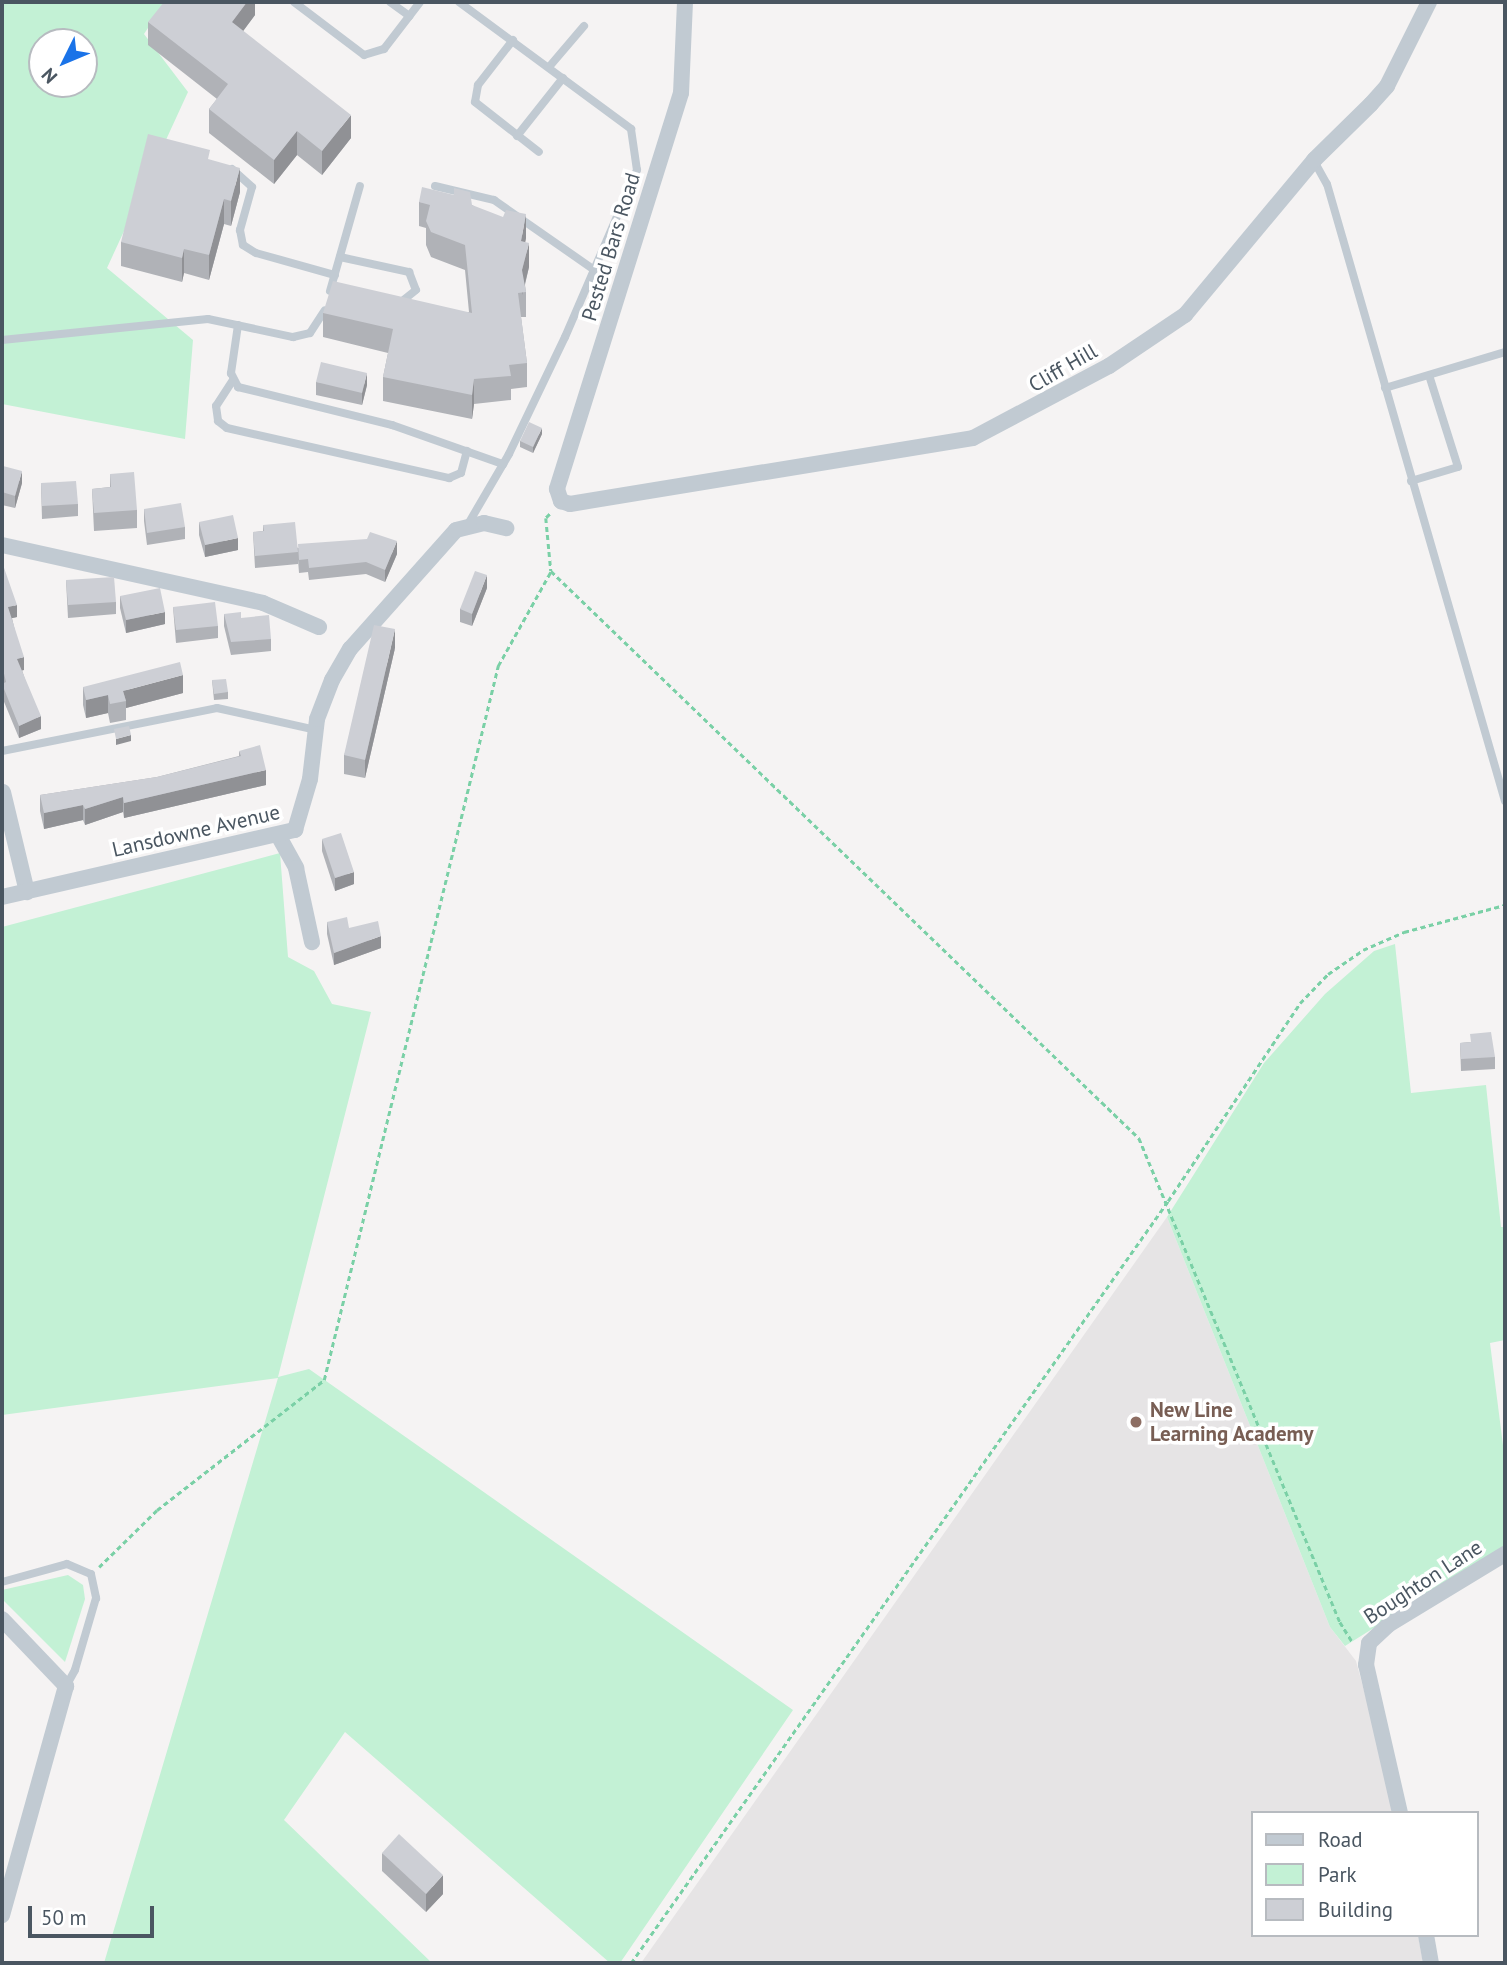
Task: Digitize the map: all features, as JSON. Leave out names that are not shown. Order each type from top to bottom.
[{"type":"street","name":"Pested Bars Road","points":[[561,501],[557,489],[681,93],[685,2]]},
{"type":"street","name":"Cliff Hill","points":[[561,501],[580,504],[862,453],[956,442],[1009,423],[1109,366],[1185,314],[1314,160],[1387,86],[1430,2]]},
{"type":"street","points":[[467,526],[484,523],[506,528]]},
{"type":"street","name":"Lansdowne Avenue","points":[[2,897],[295,830],[310,779],[316,730],[332,680],[350,649],[456,530],[467,526]]},
{"type":"street","points":[[2,545],[263,603],[319,627]]},
{"type":"street","points":[[3,793],[27,892]]},
{"type":"street","points":[[278,835],[296,868],[312,942]]},
{"type":"street","name":"Boughton Lane","points":[[1400,1811],[1366,1665],[1369,1643],[1388,1625],[1505,1554]]},
{"type":"street","points":[[2,1619],[66,1686],[2,1915]]},
{"type":"street","points":[[1426,1937],[1431,1963]]},
{"type":"lane","points":[[295,2],[364,55],[384,49],[420,2]]},
{"type":"lane","points":[[390,2],[409,16]]},
{"type":"lane","points":[[459,2],[631,130],[637,170],[503,464],[467,526]]},
{"type":"lane","points":[[549,67],[584,26]]},
{"type":"lane","points":[[513,40],[478,85],[475,103],[539,152]]},
{"type":"lane","points":[[517,136],[563,78]]},
{"type":"lane","points":[[1314,160],[1327,184],[1505,801]]},
{"type":"lane","points":[[227,165],[252,187],[240,230],[243,245],[256,253],[335,275]]},
{"type":"lane","points":[[2,340],[208,319],[293,337],[310,333],[322,321],[360,186]]},
{"type":"lane","points":[[435,186],[494,200],[593,269]]},
{"type":"lane","points":[[340,257],[409,272],[416,290],[407,300],[393,303]]},
{"type":"lane","points":[[332,285],[344,289]]},
{"type":"lane","points":[[238,325],[233,380],[216,406],[218,421],[227,428],[449,478],[461,473],[467,450]]},
{"type":"lane","points":[[1385,388],[1505,352]]},
{"type":"lane","points":[[1411,481],[1458,467],[1429,375]]},
{"type":"lane","points":[[233,380],[250,391],[392,425],[503,464]]},
{"type":"lane","points":[[2,751],[217,708],[316,730]]},
{"type":"lane","points":[[2,1582],[67,1564],[92,1574],[96,1598],[75,1670],[66,1686]]},
{"type":"path","points":[[92,1574],[157,1510],[324,1380],[498,666],[551,571],[546,518],[561,501]]},
{"type":"path","points":[[551,571],[1139,1138],[1168,1201],[1340,1622],[1352,1643],[1369,1643]]},
{"type":"path","points":[[631,1963],[1168,1201],[1262,1053],[1328,974],[1363,950],[1405,932],[1505,905]]},
{"type":"shaded area","name":"New Line Learning Academy","points":[[1167,1217],[1330,1627],[1356,1661],[1396,1811],[1252,1811],[1252,1937],[1418,1937],[1423,1963],[641,1963]]},
{"type":"green space","points":[[2,2],[165,2],[144,34],[188,92],[107,268],[193,340],[185,439],[2,404]]},
{"type":"green space","points":[[280,853],[288,957],[314,971],[332,1004],[371,1012],[278,1377],[309,1369],[793,1710],[620,1963],[610,1963],[345,1732],[284,1820],[432,1963],[104,1963],[278,1378],[2,1415],[2,927]]},
{"type":"green space","points":[[1395,944],[1411,1093],[1486,1085],[1501,1227],[1505,1227],[1505,1340],[1490,1343],[1505,1461],[1505,1546],[1345,1646],[1330,1627],[1167,1217],[1264,1063],[1325,994],[1374,951]]},
{"type":"green space","points":[[68,1575],[83,1585],[85,1599],[65,1662],[2,1599],[2,1590]]},
{"type":"building","points":[[164,2],[247,2],[232,22],[351,115],[322,151],[297,131],[274,160],[209,109],[228,84],[148,22]]},
{"type":"building","points":[[148,134],[210,150],[208,159],[240,168],[231,201],[224,199],[209,255],[184,249],[182,258],[121,242]]},
{"type":"building","points":[[422,187],[454,195],[454,188],[470,192],[472,205],[503,217],[506,210],[526,214],[521,241],[529,243],[522,270],[526,292],[518,293],[527,363],[509,365],[511,376],[474,379],[472,395],[383,377],[393,329],[323,313],[333,281],[472,313],[465,245],[431,232],[426,221],[430,205],[419,202]]},
{"type":"building","points":[[321,362],[367,373],[362,393],[316,382]]},
{"type":"building","points":[[529,422],[542,428],[533,447],[520,441]]},
{"type":"building","points":[[3,466],[22,471],[15,496],[2,492]]},
{"type":"building","points":[[134,472],[137,510],[94,513],[92,489],[111,487],[110,474]]},
{"type":"building","points":[[76,481],[78,504],[42,506],[41,483]]},
{"type":"building","points":[[181,503],[185,527],[147,533],[144,509]]},
{"type":"building","points":[[233,515],[238,538],[205,545],[199,522]]},
{"type":"building","points":[[295,522],[298,552],[255,556],[253,532],[264,531],[263,525]]},
{"type":"building","points":[[370,532],[397,541],[385,570],[366,562],[309,568],[308,559],[299,560],[298,544],[367,539]]},
{"type":"building","points":[[2,562],[17,605],[8,607],[24,657],[17,659],[41,716],[19,726],[2,684],[6,682],[2,665]]},
{"type":"building","points":[[475,571],[487,575],[472,614],[460,609]]},
{"type":"building","points":[[114,577],[116,602],[68,605],[66,580]]},
{"type":"building","points":[[160,588],[165,612],[126,620],[120,596]]},
{"type":"building","points":[[215,602],[218,626],[176,630],[173,607]]},
{"type":"building","points":[[241,612],[241,618],[269,615],[271,639],[231,642],[224,614]]},
{"type":"building","points":[[374,625],[395,629],[365,760],[344,755]]},
{"type":"building","points":[[180,662],[183,675],[123,691],[126,701],[110,704],[108,695],[86,700],[83,687]]},
{"type":"building","points":[[226,679],[228,692],[214,694],[212,680]]},
{"type":"building","points":[[129,726],[131,735],[116,739],[114,729]]},
{"type":"building","points":[[260,745],[266,770],[124,803],[123,797],[85,809],[83,805],[44,813],[40,795],[157,777],[241,756],[239,751]]},
{"type":"building","points":[[341,833],[354,872],[335,878],[322,839]]},
{"type":"building","points":[[347,917],[349,928],[378,921],[381,936],[334,953],[327,922]]},
{"type":"building","points":[[1491,1032],[1495,1057],[1461,1059],[1460,1043],[1471,1042],[1470,1034]]},
{"type":"building","points":[[399,1834],[443,1875],[426,1894],[382,1853]]},
{"type":"place","name":"New Line Learning Academy","points":[[1136,1422]]}]
